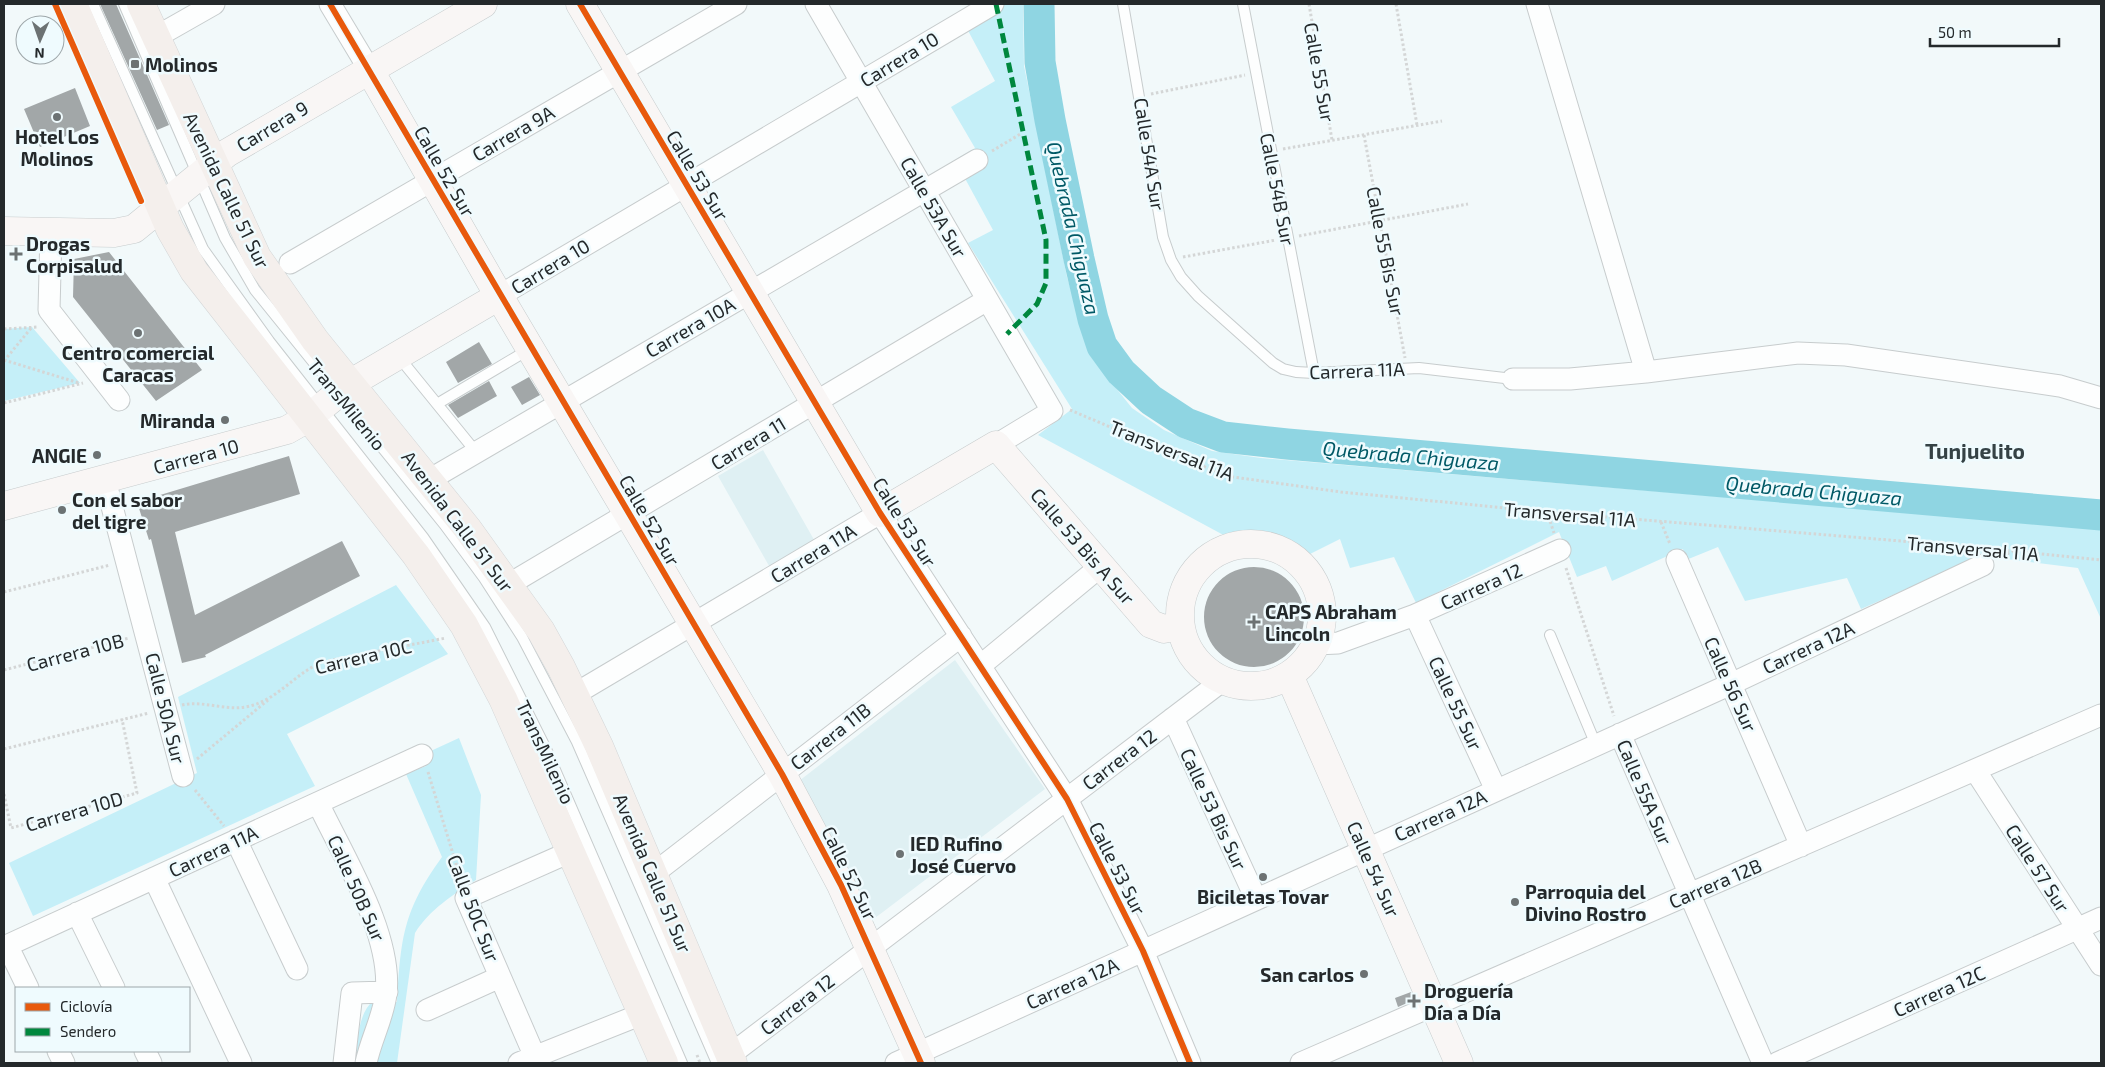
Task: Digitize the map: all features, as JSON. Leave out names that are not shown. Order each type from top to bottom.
[{"type":"main road","name":"Avenida Calle 51 Sur","points":[[73,4],[169,200],[194,271],[329,401],[428,480],[508,585],[540,631],[575,694],[653,874],[726,1060]]},
{"type":"main road","name":"Avenida Calle 51 Sur","points":[[140,4],[156,37],[205,169],[256,257],[291,307],[329,401],[416,555],[469,634],[503,699],[664,1063]]},
{"type":"street","points":[[156,37],[214,4]]},
{"type":"street","name":"Calle 52 Sur","points":[[330,4],[782,774],[841,885],[870,948],[911,1060]]},
{"type":"street","name":"Carrera 9","points":[[4,231],[51,233],[125,232],[142,224],[205,169],[369,69],[482,4]]},
{"type":"street","name":"Calle 53 Sur","points":[[580,4],[880,513],[1067,799],[1143,951],[1190,1063]]},
{"type":"street","name":"Carrera 9A","points":[[290,263],[736,4]]},
{"type":"street","name":"Calle 53A Sur","points":[[816,4],[1052,411]]},
{"type":"street","name":"Carrera 10","points":[[4,506],[287,430],[398,356],[993,4]]},
{"type":"street","points":[[1537,4],[1646,372]]},
{"type":"street","name":"Carrera 10A","points":[[428,480],[977,160]]},
{"type":"street","points":[[51,233],[49,310],[119,400]]},
{"type":"street","name":"Carrera 11","points":[[508,585],[987,300]]},
{"type":"street","points":[[1513,379],[1570,380],[1798,353],[1846,354],[2060,386],[2101,398]]},
{"type":"street","name":"Carrera 11A","points":[[575,694],[1052,411]]},
{"type":"street","name":"Calle 53 Bis A Sur","points":[[996,445],[1155,627],[1164,629],[1180,625]]},
{"type":"street","name":"Calle 50A Sur","points":[[105,480],[167,708],[187,770]]},
{"type":"street","points":[[1250,544],[1270,546],[1289,554],[1305,568],[1316,585],[1322,604],[1322,624],[1316,644],[1309,656],[1289,675],[1263,685],[1236,685],[1222,680],[1204,669],[1190,652],[1180,625],[1181,598],[1185,585],[1196,568],[1212,555],[1230,546],[1250,544]]},
{"type":"street","name":"Carrera 12","points":[[1316,644],[1338,643],[1415,615],[1560,550]]},
{"type":"street","name":"Calle 56 Sur","points":[[1677,560],[1801,846]]},
{"type":"street","name":"Carrera 12A","points":[[911,1060],[1256,899],[1731,684],[1983,565]]},
{"type":"street","points":[[980,666],[1101,566]]},
{"type":"street","name":"Calle 55 Sur","points":[[1415,615],[1496,790]]},
{"type":"street","name":"Carrera 11B","points":[[653,874],[961,636]]},
{"type":"street","name":"Calle 54 Sur","points":[[1289,675],[1459,1063]]},
{"type":"street","name":"Carrera 12","points":[[726,1060],[1222,680]]},
{"type":"street","name":"Carrera 12B","points":[[1301,1063],[2101,715]]},
{"type":"street","name":"Calle 53 Bis Sur","points":[[1173,718],[1256,899]]},
{"type":"street","name":"Calle 55A Sur","points":[[1620,734],[1763,1063]]},
{"type":"street","name":"Carrera 11A","points":[[5,946],[422,755]]},
{"type":"street","name":"Calle 57 Sur","points":[[1975,770],[2101,965]]},
{"type":"street","name":"Calle 50B Sur","points":[[318,803],[381,937],[384,950],[387,992],[383,1013],[366,1063]]},
{"type":"street","points":[[236,840],[297,969]]},
{"type":"street","points":[[466,898],[570,852]]},
{"type":"street","points":[[154,878],[241,1063]]},
{"type":"street","name":"Calle 50C Sur","points":[[466,898],[500,977],[527,1060]]},
{"type":"street","points":[[77,913],[114,987]]},
{"type":"street","name":"Carrera 12C","points":[[1777,1063],[2101,918]]},
{"type":"street","points":[[5,946],[27,987]]},
{"type":"street","points":[[427,1010],[500,977]]},
{"type":"street","points":[[344,1063],[352,993],[387,992]]},
{"type":"street","points":[[527,1060],[642,1014]]},
{"type":"lane","points":[[93,4],[169,200]]},
{"type":"lane","points":[[124,4],[205,169]]},
{"type":"lane","name":"Calle 54A Sur","points":[[1122,4],[1140,96],[1163,237],[1171,260],[1181,277],[1198,296]]},
{"type":"lane","name":"Calle 54B Sur","points":[[1243,4],[1314,373]]},
{"type":"lane","name":"Carrera 11A","points":[[1198,296],[1283,369],[1314,373],[1407,368],[1513,379]]},
{"type":"lane","points":[[437,404],[531,348]]},
{"type":"lane","points":[[398,356],[476,452]]},
{"type":"lane","name":"TransMilenio","points":[[329,401],[444,524],[484,578],[540,669],[577,742],[726,1060]]},
{"type":"lane","name":"TransMilenio","points":[[329,401],[485,627],[550,758],[682,1063]]},
{"type":"lane","points":[[1550,634],[1596,745]]},
{"type":"path","points":[[1396,4],[1417,125]]},
{"type":"path","points":[[1140,96],[1256,72]]},
{"type":"path","points":[[1271,151],[1442,121]]},
{"type":"path","points":[[977,160],[1022,134]]},
{"type":"path","points":[[1171,260],[1468,204]]},
{"type":"path","points":[[4,328],[61,325]]},
{"type":"path","points":[[32,327],[4,360],[80,384]]},
{"type":"path","points":[[4,403],[102,378]]},
{"type":"path","points":[[1661,522],[1677,560]]},
{"type":"path","points":[[4,592],[127,561]]},
{"type":"path","points":[[187,770],[272,697]]},
{"type":"shaded area","points":[[981,4],[1023,4],[1024,66],[1067,277],[1091,357],[1132,408],[1164,430],[1212,451],[1261,458],[2101,529],[2101,619],[2078,568],[1981,556],[1861,609],[1847,578],[1745,601],[1718,547],[1686,560],[1683,549],[1612,581],[1606,566],[1577,577],[1559,532],[1416,603],[1394,557],[1350,568],[1340,539],[1304,557],[1286,546],[1269,539],[1251,537],[1229,538],[1038,435],[1072,409],[968,243],[993,230],[955,160],[975,148],[951,107],[995,81],[965,25]]},
{"type":"shaded area","points":[[32,327],[80,383],[4,401],[4,329]]},
{"type":"shaded area","points":[[763,450],[817,545],[772,571],[718,476]]},
{"type":"shaded area","points":[[396,585],[448,654],[287,734],[315,786],[33,916],[9,863],[197,773],[178,697]]},
{"type":"shaded area","name":"IED Rufino José Cuervo","points":[[955,660],[1045,789],[875,918],[799,781]]},
{"type":"shaded area","points":[[459,738],[481,795],[476,880],[435,910],[415,933],[397,1063],[355,1063],[359,1029],[368,1006],[374,1000],[397,1002],[400,960],[406,925],[419,893],[442,857],[406,774],[426,766],[422,755]]},
{"type":"building","name":"Molinos","points":[[100,4],[116,4],[169,125],[157,130]]},
{"type":"building","name":"Hotel Los Molinos","points":[[75,88],[90,126],[40,147],[24,109]]},
{"type":"building","name":"Centro comercial Caracas","points":[[109,252],[202,370],[156,401],[73,297],[74,259]]},
{"type":"building","points":[[479,342],[492,364],[458,383],[446,362]]},
{"type":"building","points":[[529,377],[540,395],[522,405],[511,387]]},
{"type":"building","points":[[489,381],[497,396],[458,418],[448,405]]},
{"type":"building","points":[[289,456],[300,494],[175,532],[195,615],[342,541],[360,576],[205,655],[206,657],[182,663],[151,539],[149,540],[137,502]]},
{"type":"building","name":"CAPS Abraham Lincoln","points":[[1254,567],[1273,571],[1289,582],[1300,598],[1304,617],[1300,636],[1289,652],[1273,663],[1254,667],[1235,663],[1219,652],[1208,636],[1204,617],[1208,598],[1219,582],[1235,571]]},
{"type":"building","points":[[1411,992],[1414,1000],[1398,1007],[1395,998]]},
{"type":"waterway","name":"Quebrada Chiguaza","points":[[1039,4],[1040,62],[1050,120],[1079,259],[1093,319],[1102,346],[1121,372],[1151,400],[1186,423],[1223,437],[1287,444],[2101,515]]},
{"type":"marked path","points":[[996,4],[1046,240],[1046,283],[1037,304],[1007,334]]},
{"type":"cycle path","points":[[55,4],[141,201]]},
{"type":"cycle path","points":[[330,4],[782,774],[841,885],[921,1063]]},
{"type":"cycle path","points":[[580,4],[880,513],[1067,799],[1143,951],[1190,1063]]},
{"type":"place","name":"Molinos","points":[[135,64]]},
{"type":"place","name":"Hotel Los Molinos","points":[[57,117]]},
{"type":"place","name":"Drogas Corpisalud","points":[[16,254]]},
{"type":"place","name":"Centro comercial Caracas","points":[[138,333]]},
{"type":"place","name":"Miranda","points":[[225,420]]},
{"type":"place","name":"ANGIE","points":[[97,455]]},
{"type":"place","name":"Con el sabor del tigre","points":[[62,510]]},
{"type":"place","name":"CAPS Abraham Lincoln","points":[[1254,622]]},
{"type":"place","name":"IED Rufino José Cuervo","points":[[900,854]]},
{"type":"place","name":"Biciletas Tovar","points":[[1263,877]]},
{"type":"place","name":"Parroquia del Divino Rostro","points":[[1515,902]]},
{"type":"place","name":"San carlos","points":[[1364,974]]},
{"type":"place","name":"Droguería Día a Día","points":[[1414,1001]]},
{"type":"district","name":"Tunjuelito","points":[[1975,450]]}]
